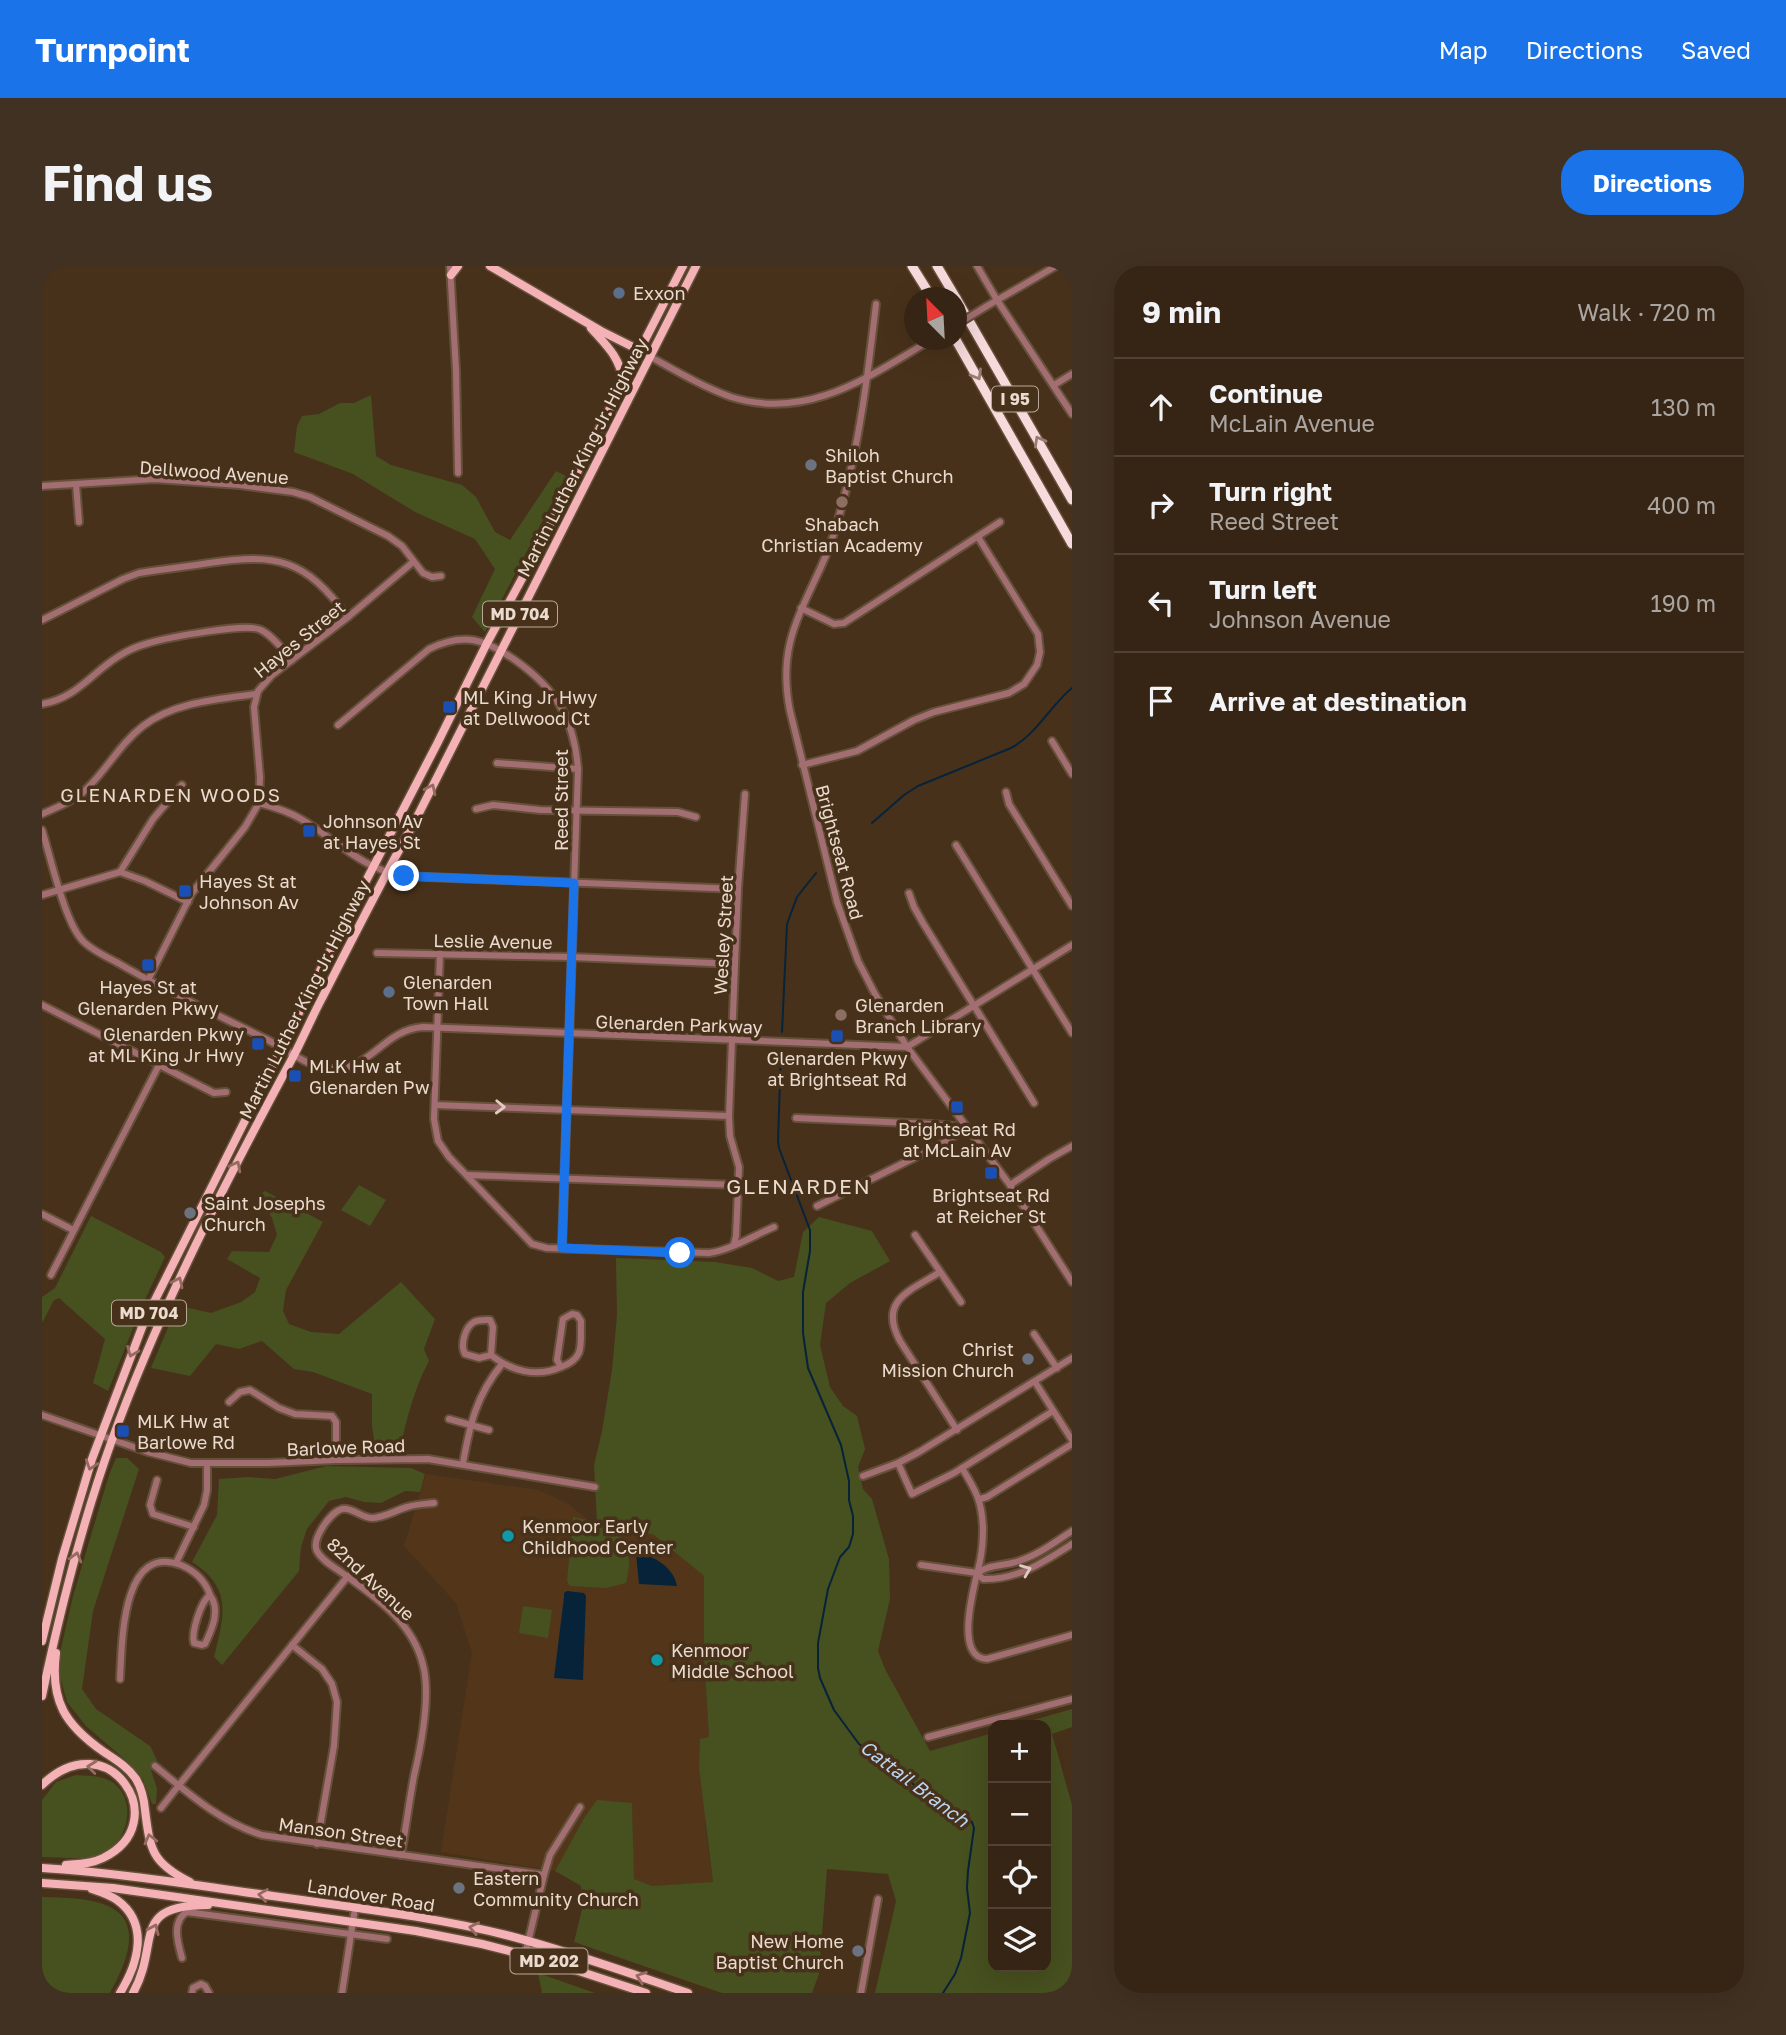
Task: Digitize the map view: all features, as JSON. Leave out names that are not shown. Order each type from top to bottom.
[{"type":"highway","points":[[912,266],[925,287]]},
{"type":"highway","name":"I 95","points":[[937,266],[949,287]]},
{"type":"highway","name":"I 95","points":[[967,317],[1072,500]]},
{"type":"highway","name":"I 95","points":[[962,350],[1072,544]]},
{"type":"main road","points":[[450,271],[458,266]]},
{"type":"main road","points":[[490,266],[649,356]]},
{"type":"main road","name":"Martin Luther King Jr. Highway","points":[[42,1641],[68,1538],[100,1435],[144,1322],[487,643],[683,266]]},
{"type":"main road","name":"Martin Luther King Jr. Highway","points":[[42,1696],[82,1536],[112,1440],[151,1341],[272,1094],[591,476],[696,266]]},
{"type":"main road","points":[[584,321],[614,354],[623,381]]},
{"type":"main road","points":[[182,1246],[195,1249]]},
{"type":"main road","points":[[42,1633],[46,1622]]},
{"type":"main road","points":[[59,1623],[54,1682],[61,1708],[82,1736],[134,1776],[144,1798],[149,1840],[155,1854],[168,1869],[196,1885]]},
{"type":"main road","points":[[42,1785],[65,1769],[79,1765],[98,1766],[114,1772],[126,1783],[134,1809],[132,1825],[127,1835],[108,1855],[92,1862],[42,1868]]},
{"type":"main road","name":"Landover Road","points":[[42,1868],[196,1885],[467,1926],[595,1961],[688,1993]]},
{"type":"main road","name":"Landover Road","points":[[42,1883],[83,1885],[236,1905],[449,1937],[578,1970],[646,1993]]},
{"type":"main road","points":[[83,1885],[118,1900],[137,1925],[137,1951],[129,1978],[120,1993]]},
{"type":"main road","points":[[134,1993],[144,1968],[151,1931],[161,1916],[168,1910],[185,1905],[236,1905]]},
{"type":"street","points":[[977,266],[1072,414]]},
{"type":"street","points":[[967,319],[1056,266]]},
{"type":"street","points":[[450,271],[458,473]]},
{"type":"street","name":"Brightseat Road","points":[[876,304],[868,377],[842,508],[826,555],[801,608],[788,649],[785,677],[790,711],[837,902],[849,940],[875,994],[907,1046],[1010,1185],[1072,1282]]},
{"type":"street","points":[[649,356],[728,396],[767,403],[822,398],[868,377],[914,350]]},
{"type":"street","points":[[1054,385],[1072,374]]},
{"type":"street","name":"Dellwood Avenue","points":[[42,486],[162,479],[293,492],[310,497],[388,536],[402,546],[425,575],[441,576]]},
{"type":"street","points":[[76,484],[79,522]]},
{"type":"street","points":[[801,608],[835,624],[844,623],[1000,522]]},
{"type":"street","points":[[803,765],[857,751],[923,716],[1009,693],[1029,679],[1039,658],[1038,634],[978,537]]},
{"type":"street","points":[[42,620],[139,573],[257,558],[281,561],[300,570],[323,587],[348,617]]},
{"type":"street","name":"Hayes Street","points":[[259,803],[260,777],[254,707],[256,694],[267,680],[413,562]]},
{"type":"street","points":[[42,704],[77,691],[111,662],[133,649],[170,638],[239,628],[258,628],[292,660]]},
{"type":"street","points":[[338,725],[429,649],[450,640],[464,638],[487,643]]},
{"type":"street","name":"Reed Street","points":[[487,643],[537,676],[555,697],[573,735],[578,769],[562,1248]]},
{"type":"street","points":[[42,814],[82,793],[139,729],[151,721],[189,705],[256,694]]},
{"type":"street","points":[[1052,741],[1072,774]]},
{"type":"street","points":[[497,763],[578,769]]},
{"type":"street","points":[[120,872],[153,819],[182,785]]},
{"type":"street","points":[[1006,792],[1009,804],[1072,906]]},
{"type":"street","name":"Wesley Street","points":[[734,1244],[738,1163],[730,1136],[729,1116],[738,889],[745,794]]},
{"type":"street","points":[[148,980],[204,876],[245,827],[259,803],[300,818],[373,868],[395,875],[738,889]]},
{"type":"street","points":[[476,809],[495,805],[524,809],[678,812],[696,817]]},
{"type":"street","name":"Glenarden Parkway","points":[[42,830],[60,890],[82,940],[148,980],[321,1068],[340,1069],[365,1060],[403,1031],[423,1027],[907,1046]]},
{"type":"street","points":[[956,845],[1072,1033]]},
{"type":"street","points":[[42,895],[120,872],[188,902]]},
{"type":"street","points":[[909,893],[914,907],[1034,1103]]},
{"type":"street","points":[[907,1046],[1072,945]]},
{"type":"street","name":"Leslie Avenue","points":[[377,953],[735,964]]},
{"type":"street","points":[[440,953],[434,1125],[438,1141],[449,1157],[532,1244],[541,1248],[696,1254],[721,1251],[774,1227]]},
{"type":"street","points":[[42,1005],[214,1093],[226,1092]]},
{"type":"street","points":[[51,1275],[159,1065]]},
{"type":"street","points":[[435,1105],[729,1116]]},
{"type":"street","points":[[796,1118],[965,1127]]},
{"type":"street","points":[[817,1206],[951,1139],[965,1127]]},
{"type":"street","points":[[1010,1185],[1072,1146]]},
{"type":"street","points":[[467,1175],[738,1185]]},
{"type":"street","points":[[42,1214],[73,1230]]},
{"type":"street","points":[[915,1235],[961,1302]]},
{"type":"street","points":[[940,1272],[902,1296],[894,1307],[891,1319],[900,1341],[957,1430]]},
{"type":"street","points":[[491,1355],[502,1364],[522,1371],[540,1373],[561,1367],[576,1360],[579,1354],[582,1321],[577,1315],[569,1315],[564,1319],[557,1360],[561,1367]]},
{"type":"street","points":[[490,1320],[493,1324],[491,1355],[479,1358],[463,1350],[462,1343],[475,1321],[490,1320]]},
{"type":"street","points":[[1034,1334],[1057,1368]]},
{"type":"street","points":[[863,1476],[898,1463],[957,1430],[1072,1358]]},
{"type":"street","points":[[463,1463],[470,1423],[485,1388],[502,1364]]},
{"type":"street","points":[[980,1499],[1072,1442],[1035,1382]]},
{"type":"street","points":[[229,1402],[240,1392],[250,1390],[279,1408],[295,1414],[332,1416],[336,1423],[336,1460]]},
{"type":"street","points":[[898,1463],[912,1494],[962,1468],[1053,1411]]},
{"type":"street","name":"Barlowe Road","points":[[42,1415],[172,1460],[207,1464],[414,1458],[463,1463],[595,1487]]},
{"type":"street","points":[[449,1419],[489,1430]]},
{"type":"street","points":[[176,1563],[202,1511],[207,1495],[207,1464]]},
{"type":"street","points":[[962,1468],[980,1499],[983,1529],[981,1559],[968,1619],[974,1651],[980,1658],[988,1658],[1072,1635]]},
{"type":"street","points":[[157,1480],[149,1506],[151,1513],[194,1527]]},
{"type":"street","name":"82nd Avenue","points":[[401,1855],[420,1747],[425,1672],[413,1640],[401,1620],[324,1559],[315,1547],[317,1536],[334,1513],[346,1509],[363,1517],[374,1518],[408,1507],[434,1503]]},
{"type":"street","points":[[977,1573],[984,1567],[1008,1565],[1030,1556],[1072,1531]]},
{"type":"street","points":[[921,1565],[977,1573],[983,1579],[1010,1577],[1040,1565],[1072,1544]]},
{"type":"street","points":[[120,1679],[125,1614],[134,1584],[142,1572],[151,1565],[162,1562],[176,1563],[187,1568],[205,1584],[215,1603],[214,1623],[205,1644],[198,1645],[194,1643],[192,1636],[204,1601],[210,1595]]},
{"type":"street","points":[[162,1808],[348,1576]]},
{"type":"street","points":[[292,1645],[322,1669],[332,1684],[337,1702],[334,1746],[317,1844]]},
{"type":"street","points":[[928,1737],[1072,1699]]},
{"type":"street","name":"Manson Street","points":[[155,1766],[219,1816],[239,1827],[276,1839],[544,1875]]},
{"type":"street","points":[[525,1955],[544,1875],[554,1847],[580,1807]]},
{"type":"street","points":[[861,1993],[878,1899]]},
{"type":"street","points":[[342,1993],[355,1908]]},
{"type":"street","points":[[183,1958],[177,1940],[178,1921],[187,1912],[387,1939]]},
{"type":"street","points":[[192,1993],[194,1987],[201,1984],[207,1987],[209,1993]]},
{"type":"shaded area","points":[[426,1474],[539,1490],[568,1504],[588,1520],[654,1535],[704,1576],[704,1657],[709,1737],[705,1826],[713,1883],[652,1886],[633,1879],[632,1804],[584,1818],[555,1871],[441,1852],[472,1653],[456,1603],[404,1546]]},
{"type":"green space","points":[[371,395],[376,456],[391,465],[462,485],[476,497],[495,532],[510,540],[556,471],[566,476],[485,632],[472,617],[495,569],[475,539],[415,512],[353,474],[294,452],[297,426],[302,416],[319,414],[340,403],[354,403]]},
{"type":"green space","points":[[359,1185],[386,1200],[370,1226],[341,1210]]},
{"type":"green space","points":[[265,1191],[323,1222],[286,1290],[283,1311],[289,1324],[311,1332],[339,1334],[401,1282],[435,1319],[424,1349],[429,1361],[415,1393],[400,1448],[375,1447],[372,1394],[313,1372],[294,1369],[262,1341],[239,1349],[216,1344],[190,1376],[151,1368],[172,1318],[180,1306],[211,1313],[241,1302],[255,1292],[260,1278],[227,1259],[232,1251],[269,1252],[277,1235],[272,1218],[259,1196]]},
{"type":"green space","points":[[91,1216],[161,1252],[165,1257],[108,1391],[93,1383],[105,1339],[59,1298],[54,1300],[42,1323],[42,1297],[55,1288]]},
{"type":"green space","points":[[819,1217],[872,1231],[890,1261],[850,1283],[826,1303],[820,1345],[830,1387],[843,1406],[857,1416],[865,1449],[858,1467],[863,1489],[872,1499],[889,1559],[890,1599],[878,1651],[885,1669],[930,1751],[988,1734],[988,1972],[1051,1972],[1051,1720],[1034,1720],[1072,1709],[1072,1727],[1052,1734],[1072,1805],[1072,1993],[875,1993],[896,1901],[888,1874],[827,1869],[819,1974],[812,1993],[722,1993],[574,1942],[583,1905],[581,1886],[555,1871],[597,1800],[632,1803],[634,1879],[652,1886],[713,1882],[699,1767],[700,1739],[709,1737],[704,1657],[704,1576],[654,1535],[615,1526],[629,1558],[626,1583],[606,1588],[570,1586],[567,1581],[573,1517],[597,1522],[594,1465],[612,1370],[617,1315],[616,1258],[715,1262],[752,1268],[778,1281],[794,1277],[803,1232]]},
{"type":"green space","points":[[116,1458],[127,1458],[139,1469],[93,1611],[82,1689],[96,1709],[150,1746],[157,1760],[151,1770],[157,1789],[156,1804],[152,1804],[143,1779],[129,1763],[86,1726],[67,1702],[57,1666],[73,1596]]},
{"type":"green space","points":[[327,1466],[411,1468],[425,1474],[420,1492],[405,1491],[381,1503],[346,1497],[329,1501],[307,1529],[301,1547],[299,1571],[222,1665],[214,1657],[221,1629],[220,1593],[205,1572],[192,1562],[217,1515],[219,1479],[275,1479]]},
{"type":"green space","points":[[523,1606],[552,1610],[548,1638],[519,1633]]},
{"type":"green space","points":[[76,1775],[103,1778],[117,1786],[127,1805],[121,1836],[106,1852],[96,1856],[42,1857],[42,1800],[56,1782]]},
{"type":"green space","points":[[42,1897],[92,1901],[108,1906],[120,1914],[129,1934],[128,1946],[126,1959],[110,1993],[42,1993]]},
{"type":"green space","points":[[538,1973],[595,1993],[542,1993]]},
{"type":"water","points":[[636,1553],[650,1556],[667,1568],[677,1586],[639,1584]]},
{"type":"water","points":[[564,1593],[584,1593],[586,1596],[583,1680],[554,1678]]},
{"type":"waterway","name":"Cattail Branch","points":[[872,823],[918,786],[1020,742],[1072,688]]},
{"type":"waterway","name":"Cattail Branch","points":[[782,1032],[787,924],[797,897],[816,873]]},
{"type":"waterway","name":"Cattail Branch","points":[[781,1051],[779,1148],[810,1230],[810,1251],[803,1292],[803,1333],[808,1368],[841,1445],[853,1516],[853,1534],[849,1547],[840,1557],[828,1589],[818,1643],[818,1668],[834,1710],[859,1744],[951,1812],[972,1822],[974,1828],[967,1888],[970,1913],[961,1958],[943,1993]]},
{"type":"place","name":"Exxon","points":[[619,293]]},
{"type":"place","name":"Shiloh Baptist Church","points":[[811,465]]},
{"type":"place","name":"Shabach Christian Academy","points":[[842,502]]},
{"type":"place","name":"ML King Jr Hwy at Dellwood Ct","points":[[449,707]]},
{"type":"place","name":"Johnson Av at Hayes St","points":[[309,831]]},
{"type":"place","name":"Hayes St at Johnson Av","points":[[185,891]]},
{"type":"place","name":"Hayes St at Glenarden Pkwy","points":[[148,965]]},
{"type":"place","name":"Glenarden Town Hall","points":[[389,992]]},
{"type":"place","name":"Glenarden Branch Library","points":[[841,1015]]},
{"type":"place","name":"Glenarden Pkwy at Brightseat Rd","points":[[837,1036]]},
{"type":"place","name":"Glenarden Pkwy at ML King Jr Hwy","points":[[258,1044]]},
{"type":"place","name":"MLK Hw at Glenarden Pw","points":[[295,1076]]},
{"type":"place","name":"Brightseat Rd at McLain Av","points":[[957,1107]]},
{"type":"place","name":"Brightseat Rd at Reicher St","points":[[991,1173]]},
{"type":"place","name":"Saint Josephs Church","points":[[190,1213]]},
{"type":"place","name":"Christ Mission Church","points":[[1028,1359]]},
{"type":"place","name":"MLK Hw at Barlowe Rd","points":[[123,1431]]},
{"type":"place","name":"Kenmoor Early Childhood Center","points":[[508,1536]]},
{"type":"place","name":"Kenmoor Middle School","points":[[657,1660]]},
{"type":"place","name":"Eastern Community Church","points":[[459,1888]]},
{"type":"place","name":"New Home Baptist Church","points":[[858,1951]]},
{"type":"district","name":"GLENARDEN WOODS","points":[[171,794]]},
{"type":"district","name":"GLENARDEN","points":[[799,1186]]},
{"type":"route","points":[[404,876],[574,883],[562,1248],[680,1253]]}]
